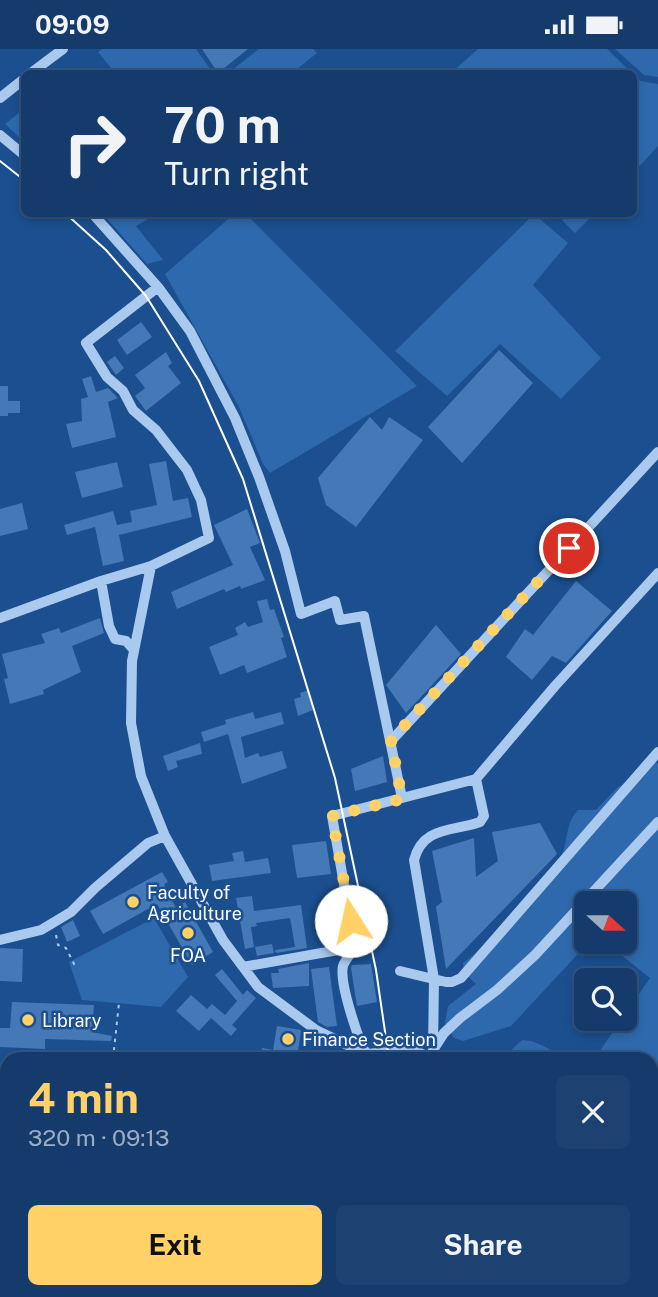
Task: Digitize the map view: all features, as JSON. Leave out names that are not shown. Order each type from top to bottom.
[{"type":"street","points":[[35,70],[63,49]]},
{"type":"street","points":[[0,98],[21,81]]},
{"type":"street","points":[[0,135],[21,152]]},
{"type":"street","points":[[96,217],[158,287],[190,331],[235,418],[259,477],[285,551],[301,614],[335,601],[340,620],[364,616],[402,799]]},
{"type":"street","points":[[0,618],[151,566],[209,538],[201,500],[187,470],[156,431],[133,410],[123,391],[107,377],[86,343],[158,287]]},
{"type":"street","points":[[391,740],[658,452]]},
{"type":"street","points":[[151,566],[134,650],[131,723],[141,776],[165,836],[223,940],[258,987],[294,1016],[355,1052]]},
{"type":"street","points":[[362,1052],[344,985],[343,967],[355,947],[332,816],[476,779],[555,686],[658,573]]},
{"type":"street","points":[[101,581],[109,626],[115,639],[126,641],[134,650]]},
{"type":"street","points":[[400,971],[452,982],[461,978],[658,752]]},
{"type":"street","points":[[432,1052],[434,979],[414,860],[418,846],[427,837],[480,822],[484,815],[476,779]]},
{"type":"street","points":[[434,1052],[444,1033],[536,955],[658,822]]},
{"type":"street","points":[[0,940],[41,930],[71,912],[148,843],[165,836]]},
{"type":"street","points":[[243,967],[355,947]]},
{"type":"street","points":[[400,1052],[421,1052]]},
{"type":"path","points":[[55,920],[54,930],[58,945],[66,948],[76,968]]},
{"type":"path","points":[[114,1052],[119,1003]]},
{"type":"shaded area","points":[[102,49],[196,49],[211,70],[113,70],[98,52]]},
{"type":"shaded area","points":[[259,49],[313,49],[317,53],[296,70],[232,70]]},
{"type":"shaded area","points":[[478,49],[607,49],[629,70],[454,70]]},
{"type":"shaded area","points":[[615,49],[658,49],[658,77],[644,75]]},
{"type":"shaded area","points":[[637,78],[658,84],[658,146],[637,169]]},
{"type":"shaded area","points":[[21,111],[21,139],[5,124]]},
{"type":"shaded area","points":[[106,217],[151,217],[136,226],[163,260],[147,264]]},
{"type":"shaded area","points":[[231,217],[249,217],[417,386],[270,473],[263,464],[239,407],[165,274]]},
{"type":"shaded area","points":[[531,217],[538,217],[568,243],[533,285],[601,358],[561,399],[500,344],[447,396],[395,351]]},
{"type":"shaded area","points":[[566,217],[591,217],[575,233],[562,220]]},
{"type":"shaded area","points":[[651,763],[658,763],[658,1052],[599,1052],[614,1031],[637,1031],[637,997],[650,978],[620,954],[637,954],[637,891],[574,891],[574,954],[578,954],[511,1026],[463,1041],[454,1038],[445,1023],[448,1006],[476,984],[464,972],[463,963],[501,928],[555,868],[578,810],[596,810],[617,788]]},
{"type":"shaded area","points":[[154,918],[188,977],[161,1007],[82,1000],[69,962]]},
{"type":"shaded area","points":[[522,1040],[533,1042],[553,1052],[509,1052]]},
{"type":"building","points":[[202,49],[248,49],[222,70],[216,70]]},
{"type":"building","points":[[141,322],[152,337],[127,355],[117,340]]},
{"type":"building","points":[[499,350],[533,383],[462,463],[428,427]]},
{"type":"building","points":[[166,352],[172,363],[168,366],[181,383],[146,411],[135,396],[145,388],[135,375]]},
{"type":"building","points":[[115,356],[124,368],[116,375],[107,362]]},
{"type":"building","points":[[91,376],[96,392],[108,388],[118,398],[108,402],[116,437],[72,448],[66,424],[82,421],[81,399],[88,397],[82,379]]},
{"type":"building","points":[[0,386],[8,386],[8,401],[20,401],[20,413],[0,416]]},
{"type":"building","points":[[370,417],[382,430],[389,417],[423,440],[356,527],[326,505],[318,478]]},
{"type":"building","points":[[166,461],[173,501],[188,498],[192,517],[119,535],[124,561],[103,566],[95,527],[67,535],[64,525],[113,511],[117,525],[132,522],[130,511],[157,505],[149,464]]},
{"type":"building","points":[[117,462],[123,487],[82,498],[75,472]]},
{"type":"building","points":[[22,503],[28,529],[0,536],[0,509]]},
{"type":"building","points":[[247,509],[260,543],[250,547],[265,580],[241,589],[240,586],[226,592],[224,589],[177,609],[171,592],[233,565],[214,525]]},
{"type":"building","points":[[576,581],[612,611],[566,663],[552,656],[532,680],[506,657],[525,629],[533,635]]},
{"type":"building","points":[[267,599],[270,610],[274,609],[284,637],[281,638],[287,657],[247,673],[244,665],[220,675],[209,647],[238,635],[235,628],[245,622],[248,627],[263,622],[257,601]]},
{"type":"building","points":[[100,618],[104,633],[72,646],[81,672],[43,690],[44,694],[10,704],[4,679],[8,678],[2,654],[45,643],[41,634],[59,628],[61,633]]},
{"type":"building","points":[[436,625],[461,654],[406,713],[386,685]]},
{"type":"building","points":[[309,690],[313,710],[298,716],[294,699]]},
{"type":"building","points":[[253,712],[255,719],[281,712],[284,724],[241,737],[245,758],[258,753],[260,757],[282,751],[287,768],[242,784],[228,734],[204,742],[201,732],[226,724],[225,720]]},
{"type":"building","points":[[200,743],[202,754],[176,761],[178,767],[168,771],[163,756]]},
{"type":"building","points":[[383,756],[387,782],[355,791],[351,769]]},
{"type":"building","points":[[540,823],[557,854],[446,969],[436,907],[442,902],[432,851],[474,838],[476,877],[498,861],[492,832]]},
{"type":"building","points":[[326,841],[331,874],[297,878],[292,845]]},
{"type":"building","points":[[243,851],[245,862],[268,858],[271,873],[212,881],[209,865],[234,861],[232,853]]},
{"type":"building","points":[[162,872],[168,882],[164,884],[176,908],[185,902],[213,952],[192,965],[157,904],[103,934],[90,911]]},
{"type":"building","points":[[252,896],[254,911],[301,905],[307,948],[276,953],[275,950],[295,947],[290,918],[256,923],[257,926],[251,927],[254,947],[245,949],[236,898]]},
{"type":"building","points":[[73,920],[80,936],[67,942],[61,927]]},
{"type":"building","points":[[272,944],[274,953],[257,956],[255,947]]},
{"type":"building","points":[[0,948],[23,949],[22,982],[0,981]]},
{"type":"building","points":[[309,963],[309,986],[273,988],[271,973]]},
{"type":"building","points":[[371,964],[377,1002],[357,1006],[352,965]]},
{"type":"building","points":[[329,967],[337,1026],[327,1027],[318,1022],[311,969]]},
{"type":"building","points":[[222,969],[243,995],[247,990],[256,998],[232,1025],[237,1029],[231,1036],[211,1018],[199,1031],[176,1011],[191,995],[207,1009],[212,1004],[225,1015],[237,1001],[215,975]]},
{"type":"building","points":[[12,1002],[94,1005],[92,1032],[112,1036],[111,1041],[45,1039],[45,1049],[0,1047],[0,1028],[10,1028]]},
{"type":"building","name":"Finance Section","points":[[277,1026],[301,1030],[298,1052],[261,1052],[262,1048],[273,1050]]},
{"type":"tram line","points":[[0,161],[21,178]]},
{"type":"tram line","points":[[69,217],[106,250],[146,296],[199,381],[243,479],[335,778],[376,970],[388,1052]]},
{"type":"place","name":"Faculty of Agriculture","points":[[133,902]]},
{"type":"place","name":"FOA","points":[[188,933]]},
{"type":"place","name":"Library","points":[[28,1020]]},
{"type":"place","name":"Finance Section","points":[[288,1039]]},
{"type":"route","points":[[351,921],[332,816],[402,799],[391,740],[569,548]]}]
